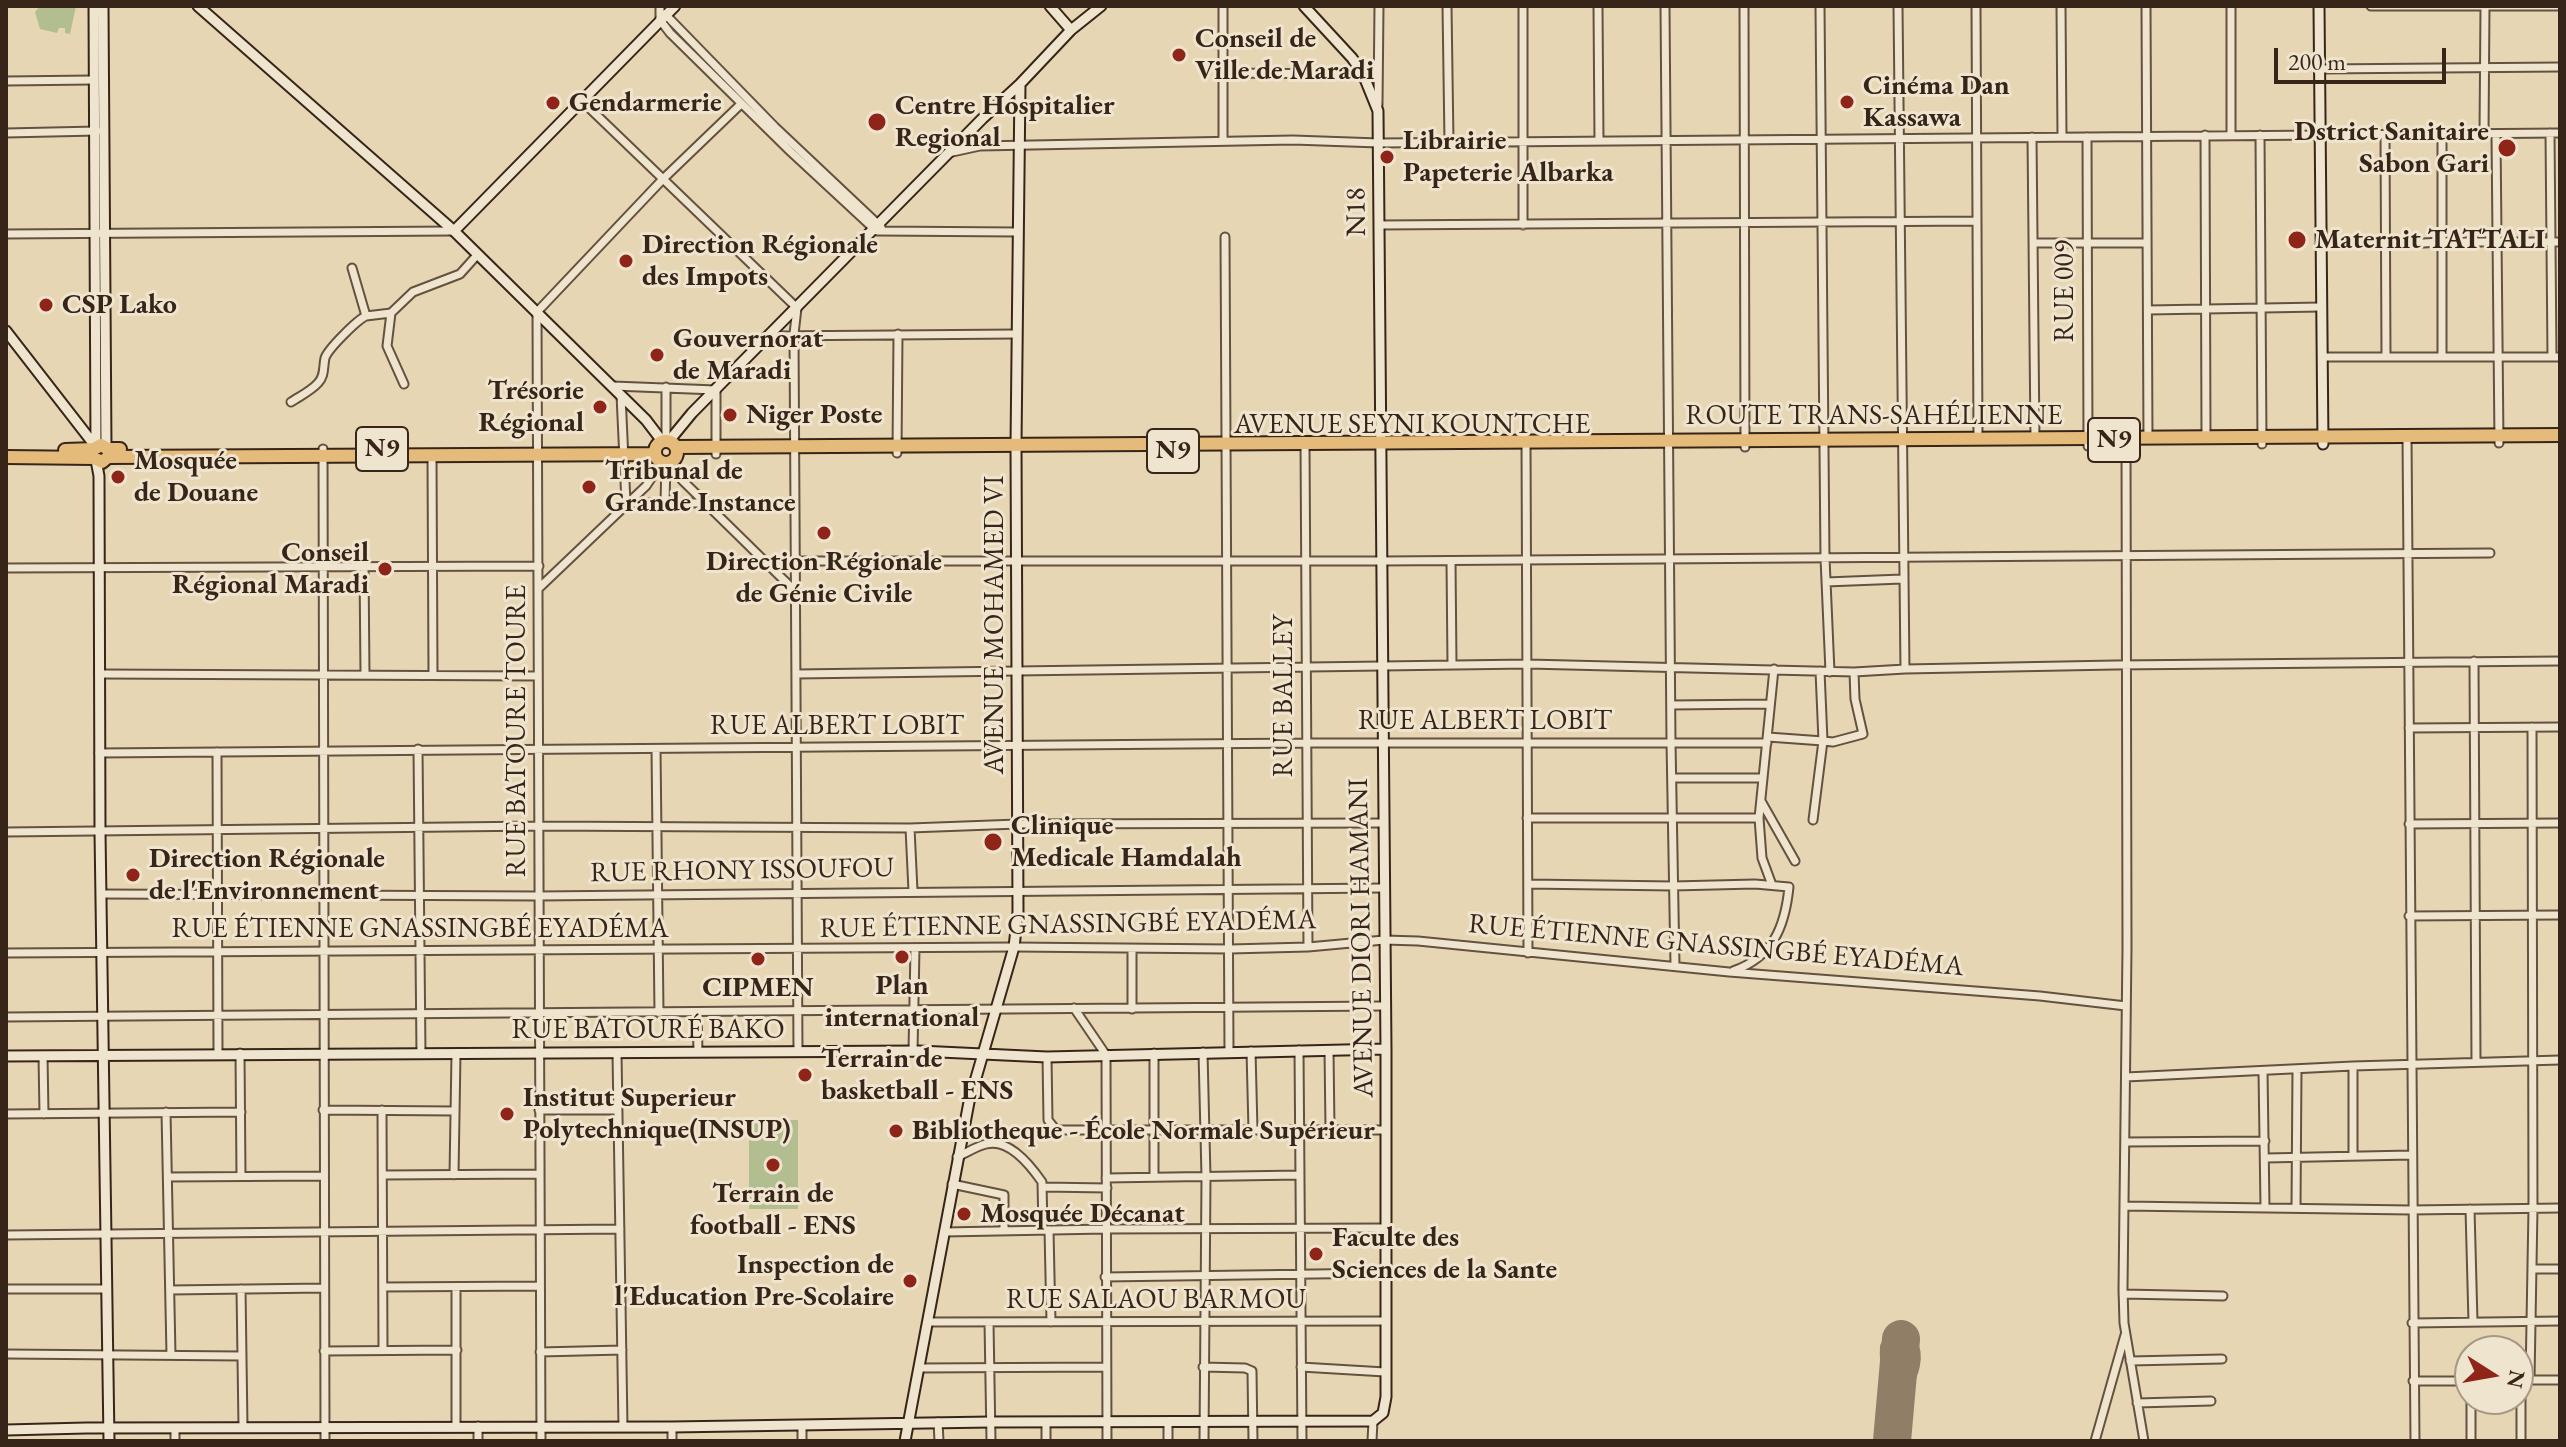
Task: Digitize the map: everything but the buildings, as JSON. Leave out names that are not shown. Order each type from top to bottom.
[{"type":"highway","name":"ROUTE TRANS-SAHÉLIENNE","points":[[2499,440],[2560,435]]},
{"type":"highway","name":"ROUTE TRANS-SAHÉLIENNE","points":[[2126,443],[2148,439],[2262,441]]},
{"type":"highway","name":"ROUTE TRANS-SAHÉLIENNE","points":[[1901,444],[1978,440],[2088,443]]},
{"type":"highway","name":"ROUTE TRANS-SAHÉLIENNE","points":[[1670,445],[2323,440],[2560,443]]},
{"type":"highway","name":"AVENUE SEYNI KOUNTCHE","points":[[6,457],[323,452],[1670,445]]},
{"type":"highway","name":"AVENUE SEYNI KOUNTCHE","points":[[6,451],[101,454]]},
{"type":"highway","name":"AVENUE SEYNI KOUNTCHE","points":[[323,452],[432,456],[538,451]]},
{"type":"street","points":[[94,6],[93,80],[98,131]]},
{"type":"street","points":[[103,6],[98,131],[101,454],[99,753],[109,1441]]},
{"type":"street","points":[[198,6],[454,231],[613,386],[646,420],[682,480],[795,591]]},
{"type":"street","points":[[6,234],[454,231],[582,101],[662,13],[675,6]]},
{"type":"street","points":[[1050,6],[1071,30]]},
{"type":"street","points":[[539,588],[646,486],[692,413],[1071,30],[1101,6]]},
{"type":"street","points":[[1223,6],[1223,141]]},
{"type":"street","name":"N18","points":[[1304,6],[1343,46],[1363,74],[1378,111],[1382,446]]},
{"type":"street","points":[[1378,111],[1379,6]]},
{"type":"street","points":[[1447,6],[1449,142]]},
{"type":"street","points":[[1523,6],[1523,225]]},
{"type":"street","points":[[1598,6],[1599,141]]},
{"type":"street","points":[[1665,6],[1675,965]]},
{"type":"street","points":[[1744,6],[1745,444]]},
{"type":"street","points":[[1820,6],[1825,558],[1830,672]]},
{"type":"street","points":[[1898,6],[1905,669]]},
{"type":"street","points":[[1976,6],[1978,440]]},
{"type":"street","points":[[2061,6],[2062,137]]},
{"type":"street","points":[[2146,6],[2148,439]]},
{"type":"street","points":[[2231,6],[2231,135]]},
{"type":"street","points":[[2319,6],[2323,440]]},
{"type":"street","points":[[2371,6],[2560,6]]},
{"type":"street","points":[[2484,134],[2485,6]]},
{"type":"street","points":[[662,13],[741,104],[878,228],[1018,232]]},
{"type":"street","points":[[662,13],[832,187]]},
{"type":"street","points":[[2320,69],[2560,67]]},
{"type":"street","points":[[1223,73],[1363,74]]},
{"type":"street","points":[[6,81],[93,80]]},
{"type":"street","name":"AVENUE MOHAMED VI","points":[[905,1441],[957,1157],[982,1052],[1014,947],[1018,890],[1016,449],[1020,84]]},
{"type":"street","points":[[582,101],[797,308]]},
{"type":"street","points":[[537,312],[663,179],[741,104]]},
{"type":"street","points":[[6,133],[98,131]]},
{"type":"street","points":[[2322,357],[2556,357],[2556,242],[2550,133]]},
{"type":"street","points":[[948,153],[980,146],[1223,141],[1379,143],[2560,133]]},
{"type":"street","points":[[2385,134],[2386,357]]},
{"type":"street","points":[[2442,134],[2442,357]]},
{"type":"street","points":[[2496,134],[2499,440]]},
{"type":"street","points":[[2205,135],[2206,439]]},
{"type":"street","points":[[2260,135],[2262,441]]},
{"type":"street","points":[[2032,137],[2035,440]]},
{"type":"street","name":"RUE 009","points":[[2087,137],[2088,443]]},
{"type":"street","points":[[1379,225],[1977,221]]},
{"type":"street","points":[[1225,237],[1229,1051]]},
{"type":"street","points":[[2385,245],[2556,242]]},
{"type":"street","points":[[2034,243],[2146,243]]},
{"type":"street","points":[[291,402],[318,384],[329,350],[346,336],[358,320],[391,313],[413,292],[460,274],[478,254]]},
{"type":"street","points":[[352,268],[366,316]]},
{"type":"street","points":[[2148,310],[2321,307]]},
{"type":"street","points":[[797,308],[794,334],[798,1051]]},
{"type":"street","name":"RUE BATOURE TOURE","points":[[537,312],[541,1441]]},
{"type":"street","points":[[391,313],[387,346],[404,384]]},
{"type":"street","points":[[6,331],[101,454]]},
{"type":"street","points":[[897,450],[898,334]]},
{"type":"street","points":[[768,336],[1017,334]]},
{"type":"street","points":[[613,386],[716,390]]},
{"type":"street","points":[[665,502],[666,387]]},
{"type":"street","points":[[716,390],[716,450]]},
{"type":"street","points":[[621,395],[626,503]]},
{"type":"street","points":[[2407,440],[2415,1441]]},
{"type":"street","points":[[2126,443],[2123,1294],[2126,1333],[2144,1441]]},
{"type":"street","points":[[1526,444],[1528,953]]},
{"type":"street","name":"AVENUE DIORI HAMANI","points":[[1373,1421],[1383,1413],[1385,1406],[1382,446]]},
{"type":"street","name":"RUE BALLEY","points":[[1305,447],[1308,947]]},
{"type":"street","points":[[323,452],[325,1441]]},
{"type":"street","points":[[432,456],[433,675]]},
{"type":"street","points":[[626,503],[707,503]]},
{"type":"street","points":[[795,561],[1451,561],[2490,553]]},
{"type":"street","points":[[1451,561],[1452,665]]},
{"type":"street","points":[[364,566],[365,675]]},
{"type":"street","points":[[6,568],[539,566]]},
{"type":"street","points":[[1826,582],[1902,579]]},
{"type":"street","points":[[2474,661],[2476,1062]]},
{"type":"street","points":[[797,674],[1528,664],[1854,672],[2127,665],[2560,661]]},
{"type":"street","points":[[1772,885],[1762,858],[1759,818],[1774,669]]},
{"type":"street","points":[[1813,820],[1823,741],[1820,671]]},
{"type":"street","name":"RUE ALBERT LOBIT","points":[[99,753],[1767,740],[1833,742],[1863,734],[1855,699],[1854,672]]},
{"type":"street","points":[[99,674],[538,676]]},
{"type":"street","points":[[1671,705],[1770,704]]},
{"type":"street","points":[[2532,727],[2532,1335]]},
{"type":"street","points":[[2409,728],[2560,727]]},
{"type":"street","points":[[418,749],[421,1054]]},
{"type":"street","points":[[656,749],[659,1013]]},
{"type":"street","points":[[217,752],[218,1053]]},
{"type":"street","points":[[1672,778],[1763,778]]},
{"type":"street","points":[[1761,801],[1795,861]]},
{"type":"street","points":[[1527,818],[1759,818]]},
{"type":"street","points":[[6,832],[539,826],[910,828],[1018,824],[1383,823]]},
{"type":"street","points":[[2409,824],[2560,823]]},
{"type":"street","points":[[910,828],[913,891]]},
{"type":"street","points":[[1528,884],[1789,887],[1784,919],[1769,948],[1757,961],[1729,972]]},
{"type":"street","name":"RUE RHONY ISSOUFOU","points":[[101,894],[538,896],[1383,888]]},
{"type":"street","points":[[2409,916],[2560,915]]},
{"type":"street","name":"RUE ÉTIENNE GNASSINGBÉ EYADÉMA","points":[[6,953],[1014,947],[1230,949],[1308,947],[1384,940],[2126,1006]]},
{"type":"street","points":[[913,1051],[915,948]]},
{"type":"street","points":[[1132,949],[1132,1009]]},
{"type":"street","points":[[6,1017],[1384,1006]]},
{"type":"street","points":[[1074,1008],[1106,1055],[1107,1441]]},
{"type":"street","points":[[697,1013],[698,1052]]},
{"type":"street","name":"RUE BATOURÉ BAKO","points":[[6,1056],[913,1051],[1047,1057],[1386,1049]]},
{"type":"street","points":[[1299,1050],[1302,1441]]},
{"type":"street","points":[[1329,1050],[1330,1129]]},
{"type":"street","points":[[1251,1051],[1253,1130]]},
{"type":"street","points":[[1203,1052],[1206,1177],[1204,1441]]},
{"type":"street","points":[[240,1053],[241,1176]]},
{"type":"street","points":[[617,1053],[623,1427]]},
{"type":"street","points":[[1154,1053],[1154,1177]]},
{"type":"street","points":[[454,1175],[456,1054]]},
{"type":"street","points":[[43,1056],[44,1114]]},
{"type":"street","points":[[1047,1057],[1048,1120],[1056,1130],[1385,1130]]},
{"type":"street","points":[[2126,1077],[2560,1060]]},
{"type":"street","points":[[2353,1066],[2353,1156]]},
{"type":"street","points":[[2296,1207],[2297,1069]]},
{"type":"street","points":[[2263,1071],[2265,1207]]},
{"type":"street","points":[[323,1110],[455,1111]]},
{"type":"street","points":[[382,1110],[383,1350]]},
{"type":"street","points":[[539,1110],[617,1110]]},
{"type":"street","points":[[166,1112],[171,1355]]},
{"type":"street","points":[[6,1114],[241,1112]]},
{"type":"street","points":[[2125,1142],[2265,1141]]},
{"type":"street","points":[[957,1157],[984,1144],[994,1143],[1009,1147],[1038,1175],[1044,1187],[1051,1322]]},
{"type":"street","points":[[2266,1158],[2411,1155]]},
{"type":"street","points":[[383,1175],[539,1174]]},
{"type":"street","points":[[1106,1178],[1300,1175]]},
{"type":"street","points":[[168,1177],[324,1176]]},
{"type":"street","points":[[952,1184],[1004,1195],[1004,1231]]},
{"type":"street","points":[[1044,1187],[1107,1188]]},
{"type":"street","points":[[2124,1206],[2411,1210],[2560,1208]]},
{"type":"street","points":[[2470,1209],[2473,1322]]},
{"type":"street","points":[[944,1232],[1385,1228]]},
{"type":"street","points":[[6,1235],[620,1229]]},
{"type":"street","points":[[2532,1269],[2560,1269]]},
{"type":"street","points":[[1105,1277],[1385,1273]]},
{"type":"street","points":[[383,1287],[540,1286]]},
{"type":"street","points":[[456,1287],[456,1426]]},
{"type":"street","points":[[170,1290],[324,1288]]},
{"type":"street","points":[[6,1289],[107,1289]]},
{"type":"street","points":[[241,1289],[243,1427]]},
{"type":"street","points":[[2123,1294],[2223,1296]]},
{"type":"street","name":"RUE SALAOU BARMOU","points":[[928,1322],[1385,1321]]},
{"type":"street","points":[[2412,1323],[2560,1321]]},
{"type":"street","points":[[989,1322],[991,1441]]},
{"type":"street","points":[[2095,1441],[2126,1333]]},
{"type":"street","points":[[324,1351],[457,1350]]},
{"type":"street","points":[[540,1352],[622,1350]]},
{"type":"street","points":[[6,1354],[241,1356]]},
{"type":"street","points":[[2130,1361],[2222,1359]]},
{"type":"street","points":[[920,1368],[1105,1367]]},
{"type":"street","points":[[1203,1367],[1245,1368],[1252,1371],[1253,1441]]},
{"type":"street","points":[[1301,1367],[1385,1372]]},
{"type":"street","points":[[2534,1380],[2560,1380]]},
{"type":"street","points":[[2413,1381],[2454,1381]]},
{"type":"street","points":[[2137,1403],[2211,1401]]},
{"type":"street","points":[[2471,1415],[2471,1441]]},
{"type":"street","points":[[2520,1415],[2521,1441]]},
{"type":"street","points":[[6,1430],[1302,1420],[1373,1421],[1372,1441]]},
{"type":"street","points":[[938,1422],[939,1441]]},
{"type":"street","points":[[1046,1422],[1046,1441]]},
{"type":"street","points":[[1168,1422],[1168,1441]]},
{"type":"street","points":[[802,1425],[802,1441]]},
{"type":"street","points":[[478,1426],[478,1441]]},
{"type":"street","points":[[672,1427],[672,1441]]},
{"type":"street","points":[[175,1428],[175,1441]]},
{"type":"green space","points":[[40,6],[76,6],[70,34],[65,33],[65,28],[59,28],[57,33],[40,29],[35,12]]},
{"type":"green space","name":"Terrain de football - ENS","points":[[749,1120],[798,1120],[798,1209],[749,1209]]},
{"type":"taxiway","points":[[1901,1339],[1908,1341],[1913,1357],[1895,1407],[1888,1347],[1893,1341],[1901,1339]]},
{"type":"runway","points":[[1892,1441],[1901,1339]]},
{"type":"place","name":"Conseil de Ville de Maradi","points":[[1179,55]]},
{"type":"place","name":"Cinéma Dan Kassawa","points":[[1847,102]]},
{"type":"place","name":"Gendarmerie","points":[[553,103]]},
{"type":"place","name":"Centre Hospitalier Regional","points":[[877,122]]},
{"type":"place","name":"Dstrict Sanitaire Sabon Gari","points":[[2507,148]]},
{"type":"place","name":"Librairie Papeterie Albarka","points":[[1387,157]]},
{"type":"place","name":"Maternit TATTALI","points":[[2297,240]]},
{"type":"place","name":"Direction Régionale des Impots","points":[[626,261]]},
{"type":"place","name":"CSP Lako","points":[[46,305]]},
{"type":"place","name":"Gouvernorat de Maradi","points":[[657,355]]},
{"type":"place","name":"Trésorie Régional","points":[[600,407]]},
{"type":"place","name":"Niger Poste","points":[[730,415]]},
{"type":"place","name":"Mosquée de Douane","points":[[118,477]]},
{"type":"place","name":"Tribunal de Grande Instance","points":[[589,487]]},
{"type":"place","name":"Direction Régionale de Génie Civile","points":[[824,533]]},
{"type":"place","name":"Conseil Régional Maradi","points":[[385,569]]},
{"type":"place","name":"Clinique Medicale Hamdalah","points":[[993,842]]},
{"type":"place","name":"Direction Régionale de l'Environnement","points":[[133,875]]},
{"type":"place","name":"Plan international","points":[[902,957]]},
{"type":"place","name":"CIPMEN","points":[[758,959]]},
{"type":"place","name":"Terrain de basketball - ENS","points":[[805,1075]]},
{"type":"place","name":"Institut Superieur Polytechnique(INSUP)","points":[[507,1114]]},
{"type":"place","name":"Bibliotheque - École Normale Supérieur","points":[[896,1131]]},
{"type":"place","name":"Terrain de football - ENS","points":[[773,1165]]},
{"type":"place","name":"Mosquée Décanat","points":[[964,1214]]},
{"type":"place","name":"Faculte des Sciences de la Sante","points":[[1316,1254]]},
{"type":"place","name":"Inspection de l'Education Pre-Scolaire","points":[[910,1281]]}]
